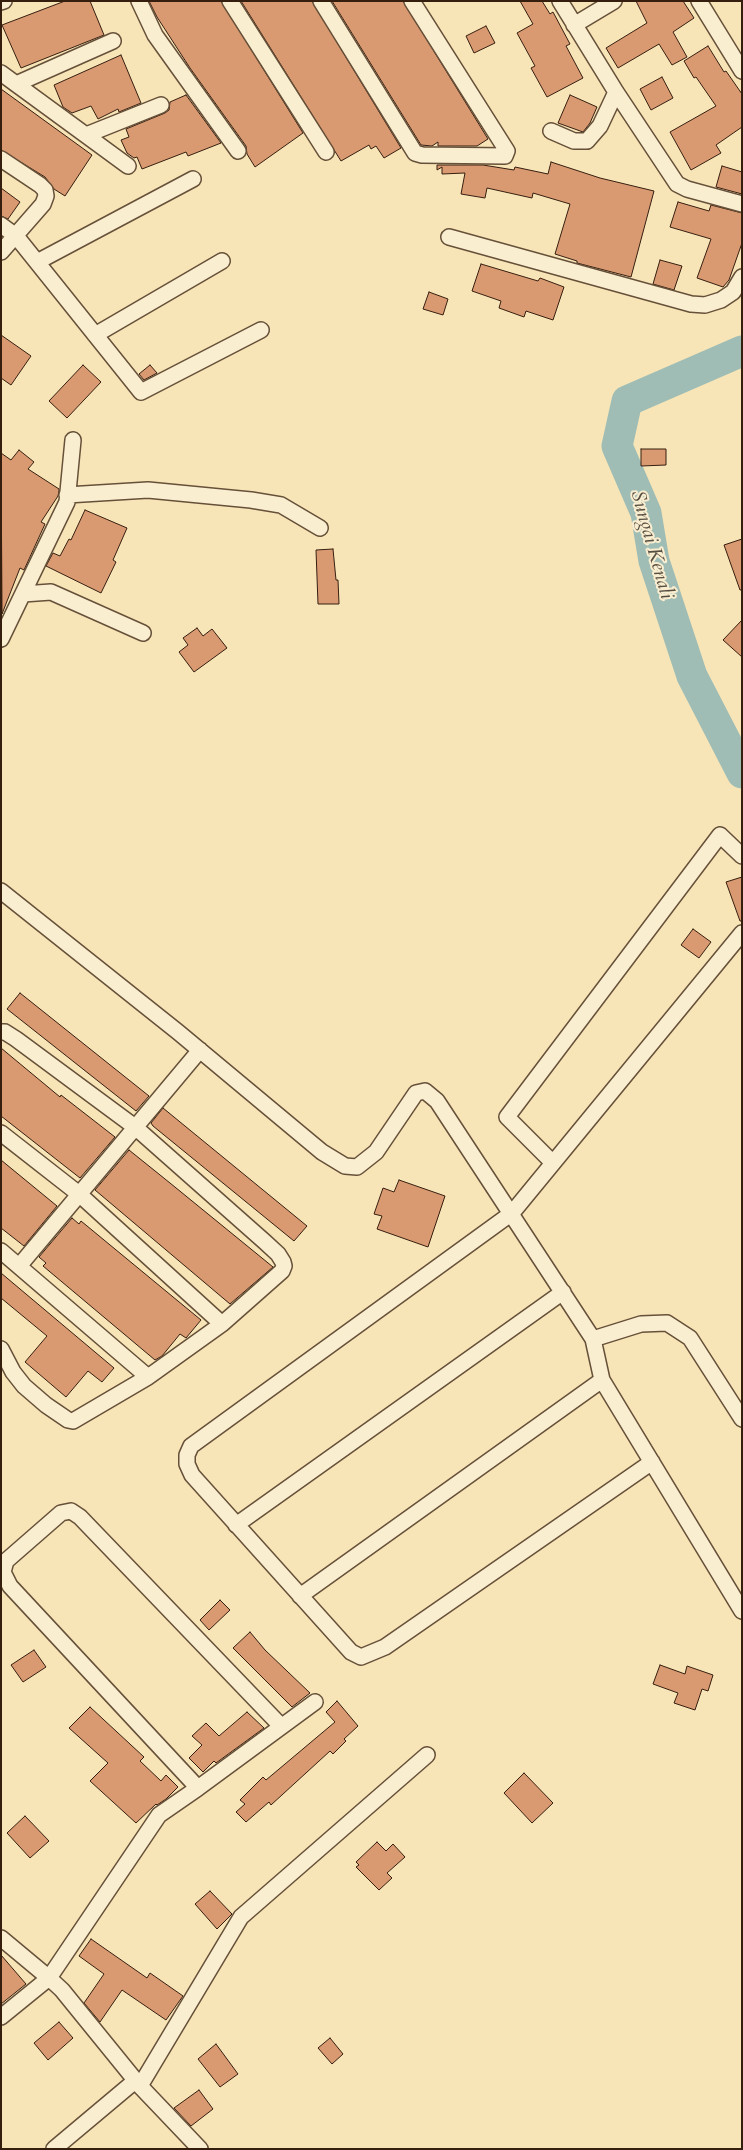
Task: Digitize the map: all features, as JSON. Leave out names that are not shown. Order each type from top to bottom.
[{"type":"street","points":[[139,1],[155,35],[238,151]]},
{"type":"street","points":[[230,1],[326,152]]},
{"type":"street","points":[[321,1],[415,153],[422,155],[505,156],[507,151],[412,1]]},
{"type":"street","points":[[560,1],[616,92],[677,184],[687,189],[742,204]]},
{"type":"street","points":[[574,25],[614,1]]},
{"type":"street","points":[[698,1],[742,71]]},
{"type":"street","points":[[16,84],[113,41]]},
{"type":"street","points":[[1,73],[128,166]]},
{"type":"street","points":[[552,131],[574,141],[587,141],[600,126],[616,92]]},
{"type":"street","points":[[86,135],[161,105]]},
{"type":"street","points":[[1,159],[45,190],[44,204],[1,252]]},
{"type":"street","points":[[37,262],[193,179]]},
{"type":"street","points":[[1,225],[16,236],[141,392],[261,330]]},
{"type":"street","points":[[449,237],[691,304],[705,305],[720,300],[733,292],[742,277]]},
{"type":"street","points":[[95,335],[222,261]]},
{"type":"street","points":[[1,639],[66,502],[74,440]]},
{"type":"street","points":[[67,495],[148,490],[251,500],[281,505],[320,528]]},
{"type":"street","points":[[23,594],[51,592],[143,633]]},
{"type":"street","points":[[553,1163],[507,1117],[720,835],[742,856]]},
{"type":"street","points":[[1,891],[200,1050],[322,1152],[346,1166],[357,1167],[376,1152],[416,1093],[425,1092],[437,1101],[593,1339],[602,1380],[742,1611]]},
{"type":"street","points":[[652,1462],[385,1647],[361,1656],[351,1652],[192,1475],[187,1464],[187,1455],[192,1446],[512,1213],[742,933]]},
{"type":"street","points":[[1,1032],[5,1032],[16,1039],[136,1127],[265,1242],[284,1262],[282,1271],[222,1324],[148,1377],[74,1421],[68,1420],[46,1405],[24,1386],[13,1372],[1,1349]]},
{"type":"street","points":[[20,1265],[200,1050]]},
{"type":"street","points":[[1,1133],[79,1194],[222,1324]]},
{"type":"street","points":[[3,1254],[20,1265],[148,1377]]},
{"type":"street","points":[[236,1525],[563,1292]]},
{"type":"street","points":[[593,1339],[641,1324],[667,1323],[690,1338],[742,1419]]},
{"type":"street","points":[[300,1596],[602,1380]]},
{"type":"street","points":[[198,1788],[10,1586],[3,1572],[6,1561],[61,1513],[71,1511],[80,1517],[282,1726]]},
{"type":"street","points":[[1,2017],[49,1978],[158,1815],[315,1702]]},
{"type":"street","points":[[54,2149],[138,2084],[241,1917],[427,1755]]},
{"type":"street","points":[[1,1938],[62,1990],[138,2084],[200,2149]]},
{"type":"building","points":[[65,1],[90,1],[104,35],[21,68],[2,25]]},
{"type":"building","points":[[149,1],[221,1],[303,133],[255,167],[247,154],[246,146],[190,68],[157,17]]},
{"type":"building","points":[[241,1],[312,1],[401,148],[384,158],[376,146],[371,149],[369,145],[341,161]]},
{"type":"building","points":[[332,1],[403,1],[488,139],[477,146],[438,146],[438,142],[432,146],[421,145]]},
{"type":"building","points":[[520,1],[542,1],[550,14],[553,12],[570,44],[566,46],[583,78],[547,97],[531,68],[535,66],[517,33],[533,24]]},
{"type":"building","points":[[636,1],[683,1],[694,18],[673,32],[687,57],[672,65],[659,44],[618,68],[606,48],[647,23]]},
{"type":"building","points":[[486,26],[495,43],[474,53],[466,36]]},
{"type":"building","points":[[708,46],[724,72],[726,71],[742,94],[742,127],[716,145],[721,153],[691,170],[670,132],[716,106],[696,77],[694,78],[684,61]]},
{"type":"building","points":[[121,55],[141,103],[119,112],[118,109],[98,119],[91,106],[72,113],[63,107],[54,85]]},
{"type":"building","points":[[662,77],[673,98],[651,110],[640,89]]},
{"type":"building","points":[[1,89],[92,155],[65,196],[54,189],[45,177],[1,150]]},
{"type":"building","points":[[186,95],[221,143],[188,156],[186,152],[142,169],[137,157],[134,158],[127,153],[121,140],[129,137],[126,129],[165,113],[169,110],[170,102]]},
{"type":"building","points":[[570,95],[597,107],[590,123],[583,132],[558,123]]},
{"type":"building","points":[[551,162],[600,178],[654,191],[631,277],[577,263],[577,261],[555,254],[570,204],[533,193],[532,198],[487,188],[485,198],[461,194],[465,173],[442,174],[442,167],[437,170],[437,165],[483,165],[514,170],[515,167],[548,174]]},
{"type":"building","points":[[722,166],[742,172],[742,194],[716,187]]},
{"type":"building","points":[[1,188],[20,202],[8,219],[1,216]]},
{"type":"building","points":[[678,202],[709,211],[711,205],[742,213],[742,243],[729,280],[723,287],[697,278],[711,239],[670,227]]},
{"type":"building","points":[[660,260],[682,266],[674,290],[653,284]]},
{"type":"building","points":[[481,264],[538,281],[540,278],[564,287],[553,320],[526,311],[524,317],[499,308],[501,301],[472,291]]},
{"type":"building","points":[[429,292],[448,299],[443,315],[423,309]]},
{"type":"building","points":[[1,335],[31,356],[11,385],[1,378]]},
{"type":"building","points":[[83,365],[101,382],[67,418],[49,401]]},
{"type":"building","points":[[150,365],[157,373],[144,380],[139,374]]},
{"type":"building","points":[[641,449],[666,449],[666,465],[641,466]]},
{"type":"building","points":[[19,450],[34,462],[28,469],[59,489],[59,491],[58,496],[41,522],[45,524],[24,570],[20,568],[2,614],[1,453],[11,460]]},
{"type":"building","points":[[85,510],[127,528],[113,560],[116,562],[101,593],[46,566],[53,553],[60,556],[69,539],[71,540]]},
{"type":"building","points":[[742,539],[742,590],[740,590],[724,545]]},
{"type":"building","points":[[333,549],[336,580],[338,580],[339,604],[318,604],[316,550]]},
{"type":"building","points":[[742,620],[742,657],[723,640]]},
{"type":"building","points":[[197,628],[203,636],[212,629],[227,648],[194,672],[179,652],[188,645],[183,638]]},
{"type":"building","points":[[742,877],[742,921],[740,921],[726,882]]},
{"type":"building","points":[[693,929],[711,942],[699,958],[681,945]]},
{"type":"building","points":[[20,993],[149,1096],[136,1111],[7,1009]]},
{"type":"building","points":[[1,1048],[60,1097],[61,1095],[115,1137],[80,1178],[1,1116]]},
{"type":"building","points":[[163,1108],[307,1226],[294,1241],[153,1126],[151,1123]]},
{"type":"building","points":[[129,1150],[273,1267],[230,1304],[95,1190]]},
{"type":"building","points":[[1,1160],[57,1206],[24,1246],[1,1228]]},
{"type":"building","points":[[399,1180],[445,1196],[428,1247],[377,1229],[382,1216],[374,1214],[383,1188],[394,1192]]},
{"type":"building","points":[[72,1218],[79,1224],[81,1221],[201,1320],[186,1338],[180,1334],[162,1356],[155,1360],[43,1266],[46,1263],[39,1257]]},
{"type":"building","points":[[1,1273],[114,1368],[102,1382],[88,1371],[66,1397],[25,1362],[47,1336],[1,1298]]},
{"type":"building","points":[[220,1600],[230,1610],[209,1630],[200,1620]]},
{"type":"building","points":[[250,1632],[265,1650],[310,1693],[292,1707],[233,1648]]},
{"type":"building","points":[[34,1650],[46,1667],[23,1682],[11,1665]]},
{"type":"building","points":[[660,1665],[685,1674],[687,1666],[713,1675],[708,1691],[702,1689],[695,1710],[674,1703],[678,1693],[653,1684]]},
{"type":"building","points":[[337,1701],[358,1726],[344,1739],[346,1741],[333,1754],[330,1751],[271,1805],[269,1802],[246,1822],[236,1812],[245,1804],[240,1800],[263,1777],[266,1780],[335,1722],[326,1712]]},
{"type":"building","points":[[90,1707],[144,1757],[140,1761],[161,1781],[166,1775],[178,1787],[136,1823],[90,1781],[108,1763],[69,1728]]},
{"type":"building","points":[[247,1712],[264,1728],[216,1763],[214,1761],[203,1772],[189,1758],[202,1745],[192,1736],[206,1723],[219,1736]]},
{"type":"building","points":[[524,1773],[553,1803],[532,1823],[504,1793]]},
{"type":"building","points":[[25,1816],[49,1841],[30,1858],[7,1833]]},
{"type":"building","points":[[377,1842],[386,1851],[393,1844],[405,1857],[387,1873],[392,1878],[379,1890],[356,1867],[359,1865],[356,1862]]},
{"type":"building","points":[[210,1891],[232,1914],[217,1929],[195,1904]]},
{"type":"building","points":[[91,1939],[147,1978],[150,1973],[183,1996],[166,2020],[122,1990],[100,2022],[84,2003],[104,1974],[79,1956]]},
{"type":"building","points":[[1,1955],[26,1984],[1,2004]]},
{"type":"building","points":[[59,2022],[73,2038],[48,2060],[34,2043]]},
{"type":"building","points":[[330,2038],[343,2054],[332,2064],[318,2048]]},
{"type":"building","points":[[216,2044],[238,2074],[220,2087],[198,2059]]},
{"type":"building","points":[[199,2090],[213,2109],[191,2126],[174,2108]]},
{"type":"waterway","name":"Sungai Kenali","points":[[742,351],[627,401],[617,446],[646,513],[654,561],[692,676],[742,773]]}]
